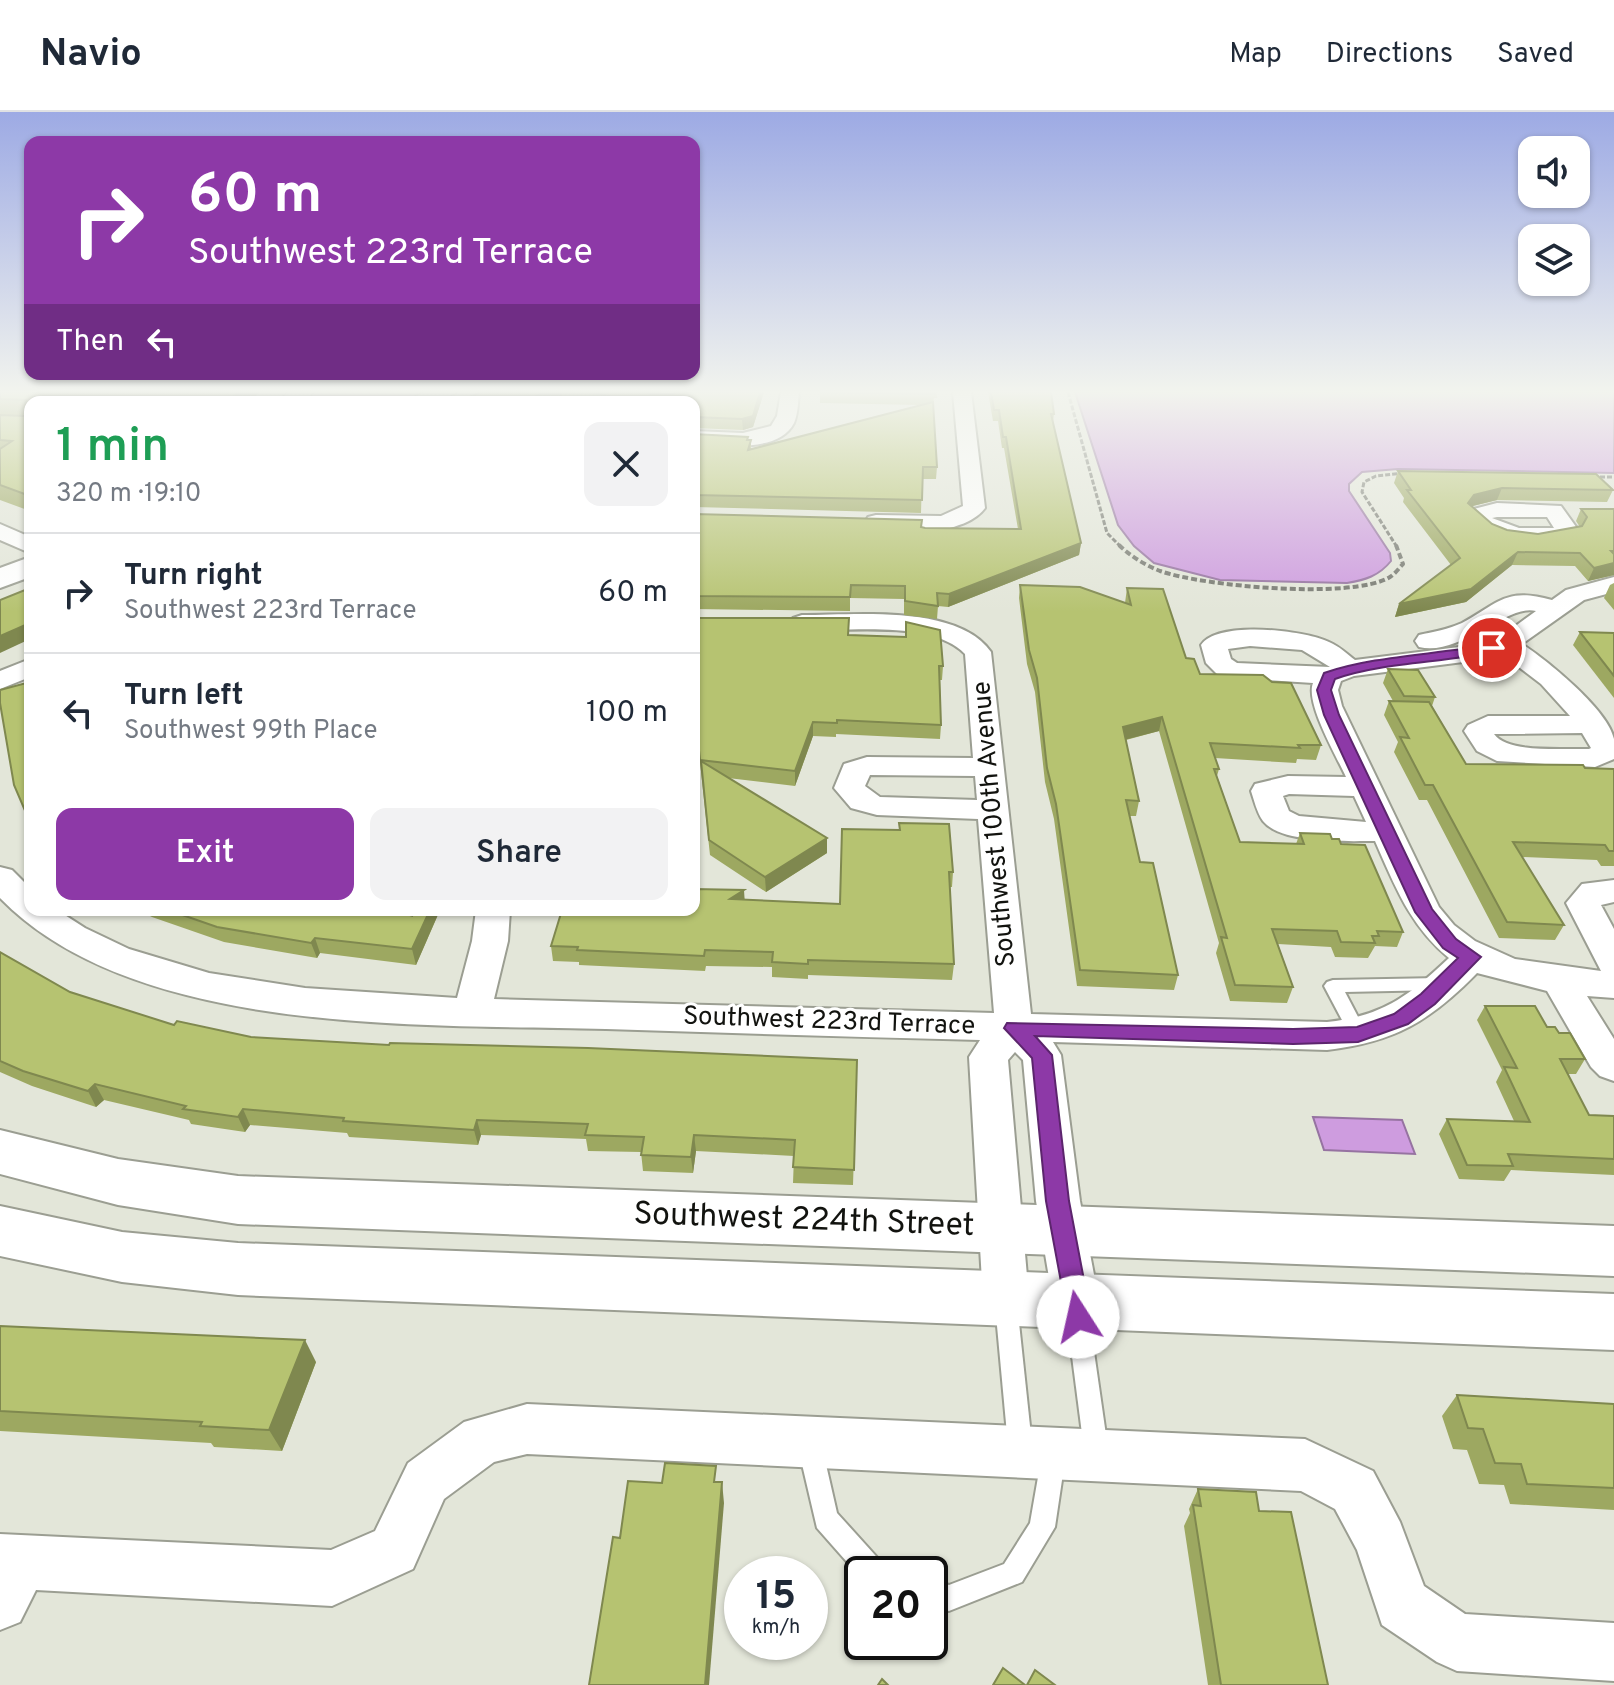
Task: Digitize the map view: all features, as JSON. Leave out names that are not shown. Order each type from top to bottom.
[{"type":"street","points":[[858,521],[930,523],[962,517],[976,505],[971,465]]},
{"type":"street","points":[[1553,511],[1578,511]]},
{"type":"street","points":[[0,531],[24,543]]},
{"type":"street","points":[[0,579],[24,569]]},
{"type":"street","points":[[1614,584],[1586,590],[1504,644],[1443,658],[1339,673],[1324,697],[1424,912],[1450,943],[1471,957],[1498,968],[1614,985]]},
{"type":"street","points":[[1395,664],[1387,646],[1459,633],[1481,624],[1512,603],[1527,601],[1555,609]]},
{"type":"street","name":"Southwest 100th Avenue","points":[[782,622],[919,626],[956,633],[971,641],[980,659],[1014,1028]]},
{"type":"street","points":[[1504,644],[1550,674],[1592,724]]},
{"type":"street","points":[[0,681],[24,670]]},
{"type":"street","points":[[989,767],[867,766],[855,770],[849,788],[862,801],[877,806],[995,810]]},
{"type":"street","points":[[1366,787],[1288,785],[1266,791],[1276,817],[1290,824],[1307,828],[1386,832]]},
{"type":"street","name":"Southwest 223rd Terrace","points":[[0,878],[24,902]]},
{"type":"street","points":[[1614,891],[1594,892],[1583,903],[1614,963]]},
{"type":"street","name":"Southwest 223rd Terrace","points":[[42,916],[83,943],[145,969],[179,979],[325,1004],[472,1012],[1014,1028],[1293,1036],[1358,1034],[1401,1019],[1471,957]]},
{"type":"street","points":[[472,1012],[490,941],[492,916]]},
{"type":"street","points":[[1558,979],[1605,1057],[1614,1066]]},
{"type":"street","points":[[1006,1299],[988,1057],[1014,1028],[1042,1055],[1063,1231],[1076,1301]]},
{"type":"street","name":"Southwest 224th Street","points":[[0,1152],[47,1167],[136,1187],[238,1200],[1614,1251]]},
{"type":"street","points":[[0,1231],[122,1257],[225,1268],[1614,1322]]},
{"type":"street","points":[[7,1575],[332,1578],[394,1550],[426,1481],[482,1440],[527,1429],[1057,1453],[1305,1465],[1354,1490],[1381,1541],[1402,1605],[1457,1642],[1614,1652]]},
{"type":"lane","points":[[1358,1034],[1333,986],[1444,984]]},
{"type":"lane","points":[[1006,1299],[1057,1453]]},
{"type":"lane","points":[[948,1598],[1013,1573],[1042,1527],[1057,1453],[1076,1301]]},
{"type":"lane","points":[[809,1442],[826,1519],[859,1556]]},
{"type":"path","points":[[1088,465],[1107,533],[1128,554],[1157,570],[1196,581],[1327,589],[1363,586],[1391,577],[1403,564],[1400,551],[1362,492],[1364,482],[1376,476],[1405,473]]},
{"type":"path","points":[[1584,476],[1614,477]]},
{"type":"shaded area","points":[[1099,465],[1614,465],[1614,473],[1398,469],[1362,472],[1349,484],[1349,491],[1390,553],[1391,561],[1377,574],[1347,583],[1220,580],[1154,563],[1134,546],[1118,525]]},
{"type":"shaded area","points":[[1313,1117],[1402,1120],[1415,1154],[1324,1150]]},
{"type":"building","points":[[0,465],[24,465],[24,494],[0,485]]},
{"type":"building","points":[[700,465],[937,465],[923,467],[922,500],[700,495]]},
{"type":"building","points":[[1011,465],[1063,465],[1081,543],[949,594],[937,593],[938,606],[905,601],[905,586],[851,585],[850,597],[700,596],[700,514],[922,520],[921,527],[925,528],[1021,529]]},
{"type":"building","points":[[1398,471],[1596,474],[1613,490],[1502,488],[1474,495],[1468,503],[1492,524],[1507,530],[1538,534],[1582,526],[1587,517],[1581,509],[1614,509],[1614,551],[1611,551],[1614,563],[1594,568],[1580,553],[1518,552],[1471,589],[1399,604],[1460,558],[1407,490],[1411,490]]},
{"type":"building","points":[[1020,585],[1080,587],[1131,605],[1127,588],[1163,589],[1186,658],[1194,659],[1200,674],[1263,675],[1272,682],[1291,683],[1321,745],[1298,745],[1300,748],[1210,743],[1219,769],[1214,769],[1240,842],[1304,844],[1300,833],[1330,834],[1341,844],[1365,845],[1403,932],[1377,931],[1379,936],[1372,936],[1375,943],[1341,942],[1337,931],[1272,929],[1293,987],[1235,985],[1221,937],[1227,938],[1162,717],[1123,727],[1139,801],[1126,800],[1140,862],[1153,863],[1178,975],[1080,970],[1056,804],[1047,768],[1037,678],[1029,650]]},
{"type":"building","points":[[24,590],[24,626],[0,636],[0,600]]},
{"type":"building","points":[[700,618],[849,618],[848,635],[906,637],[906,622],[940,630],[943,666],[939,666],[941,725],[837,720],[837,723],[813,722],[795,771],[700,760]]},
{"type":"building","points":[[1580,632],[1614,633],[1614,676]]},
{"type":"building","points":[[1388,669],[1418,670],[1435,697],[1404,696]]},
{"type":"building","points":[[24,684],[24,808],[14,785],[0,690]]},
{"type":"building","points":[[1389,701],[1429,702],[1466,764],[1583,765],[1585,768],[1614,769],[1614,851],[1609,851],[1605,845],[1513,842],[1564,925],[1507,922],[1433,785],[1425,785],[1400,737],[1409,738]]},
{"type":"building","points":[[701,761],[827,838],[765,877],[709,840]]},
{"type":"building","points":[[899,823],[949,824],[954,964],[808,960],[808,964],[772,962],[773,952],[705,950],[704,956],[551,946],[560,916],[700,916],[700,889],[744,890],[730,899],[840,904],[842,829],[900,830]]},
{"type":"building","points":[[185,916],[427,916],[412,949],[315,938],[311,943],[217,927]]},
{"type":"building","points":[[0,952],[70,992],[174,1025],[177,1021],[251,1037],[389,1045],[588,1048],[857,1060],[854,1170],[793,1167],[795,1140],[694,1135],[691,1157],[641,1155],[644,1137],[585,1135],[588,1124],[477,1120],[474,1130],[343,1121],[344,1118],[243,1109],[238,1117],[183,1109],[186,1106],[95,1084],[88,1091],[0,1061]]},
{"type":"building","points":[[1485,1006],[1535,1006],[1547,1027],[1555,1027],[1559,1033],[1570,1033],[1585,1059],[1560,1059],[1589,1115],[1614,1116],[1614,1159],[1508,1154],[1513,1166],[1467,1165],[1447,1119],[1530,1122],[1504,1067],[1517,1068]]},
{"type":"building","points":[[0,1326],[305,1340],[269,1430],[200,1426],[202,1422],[0,1411]]},
{"type":"building","points":[[1457,1395],[1614,1404],[1614,1488],[1527,1484],[1521,1464],[1495,1463],[1483,1429],[1468,1428]]},
{"type":"building","points":[[665,1463],[716,1466],[714,1482],[722,1482],[705,1685],[589,1685],[613,1537],[620,1538],[628,1481],[662,1483]]},
{"type":"building","points":[[1198,1489],[1256,1492],[1259,1511],[1291,1512],[1328,1685],[1221,1685],[1193,1505],[1201,1506]]},
{"type":"building","points":[[1003,1668],[1025,1685],[993,1685]]},
{"type":"building","points":[[1035,1670],[1055,1685],[1027,1685]]},
{"type":"route","points":[[1078,1317],[1058,1201],[1042,1055],[1014,1028],[1293,1036],[1358,1034],[1401,1019],[1428,999],[1471,957],[1450,943],[1424,912],[1324,697],[1325,683],[1329,676],[1349,669],[1418,662],[1492,648]]}]
